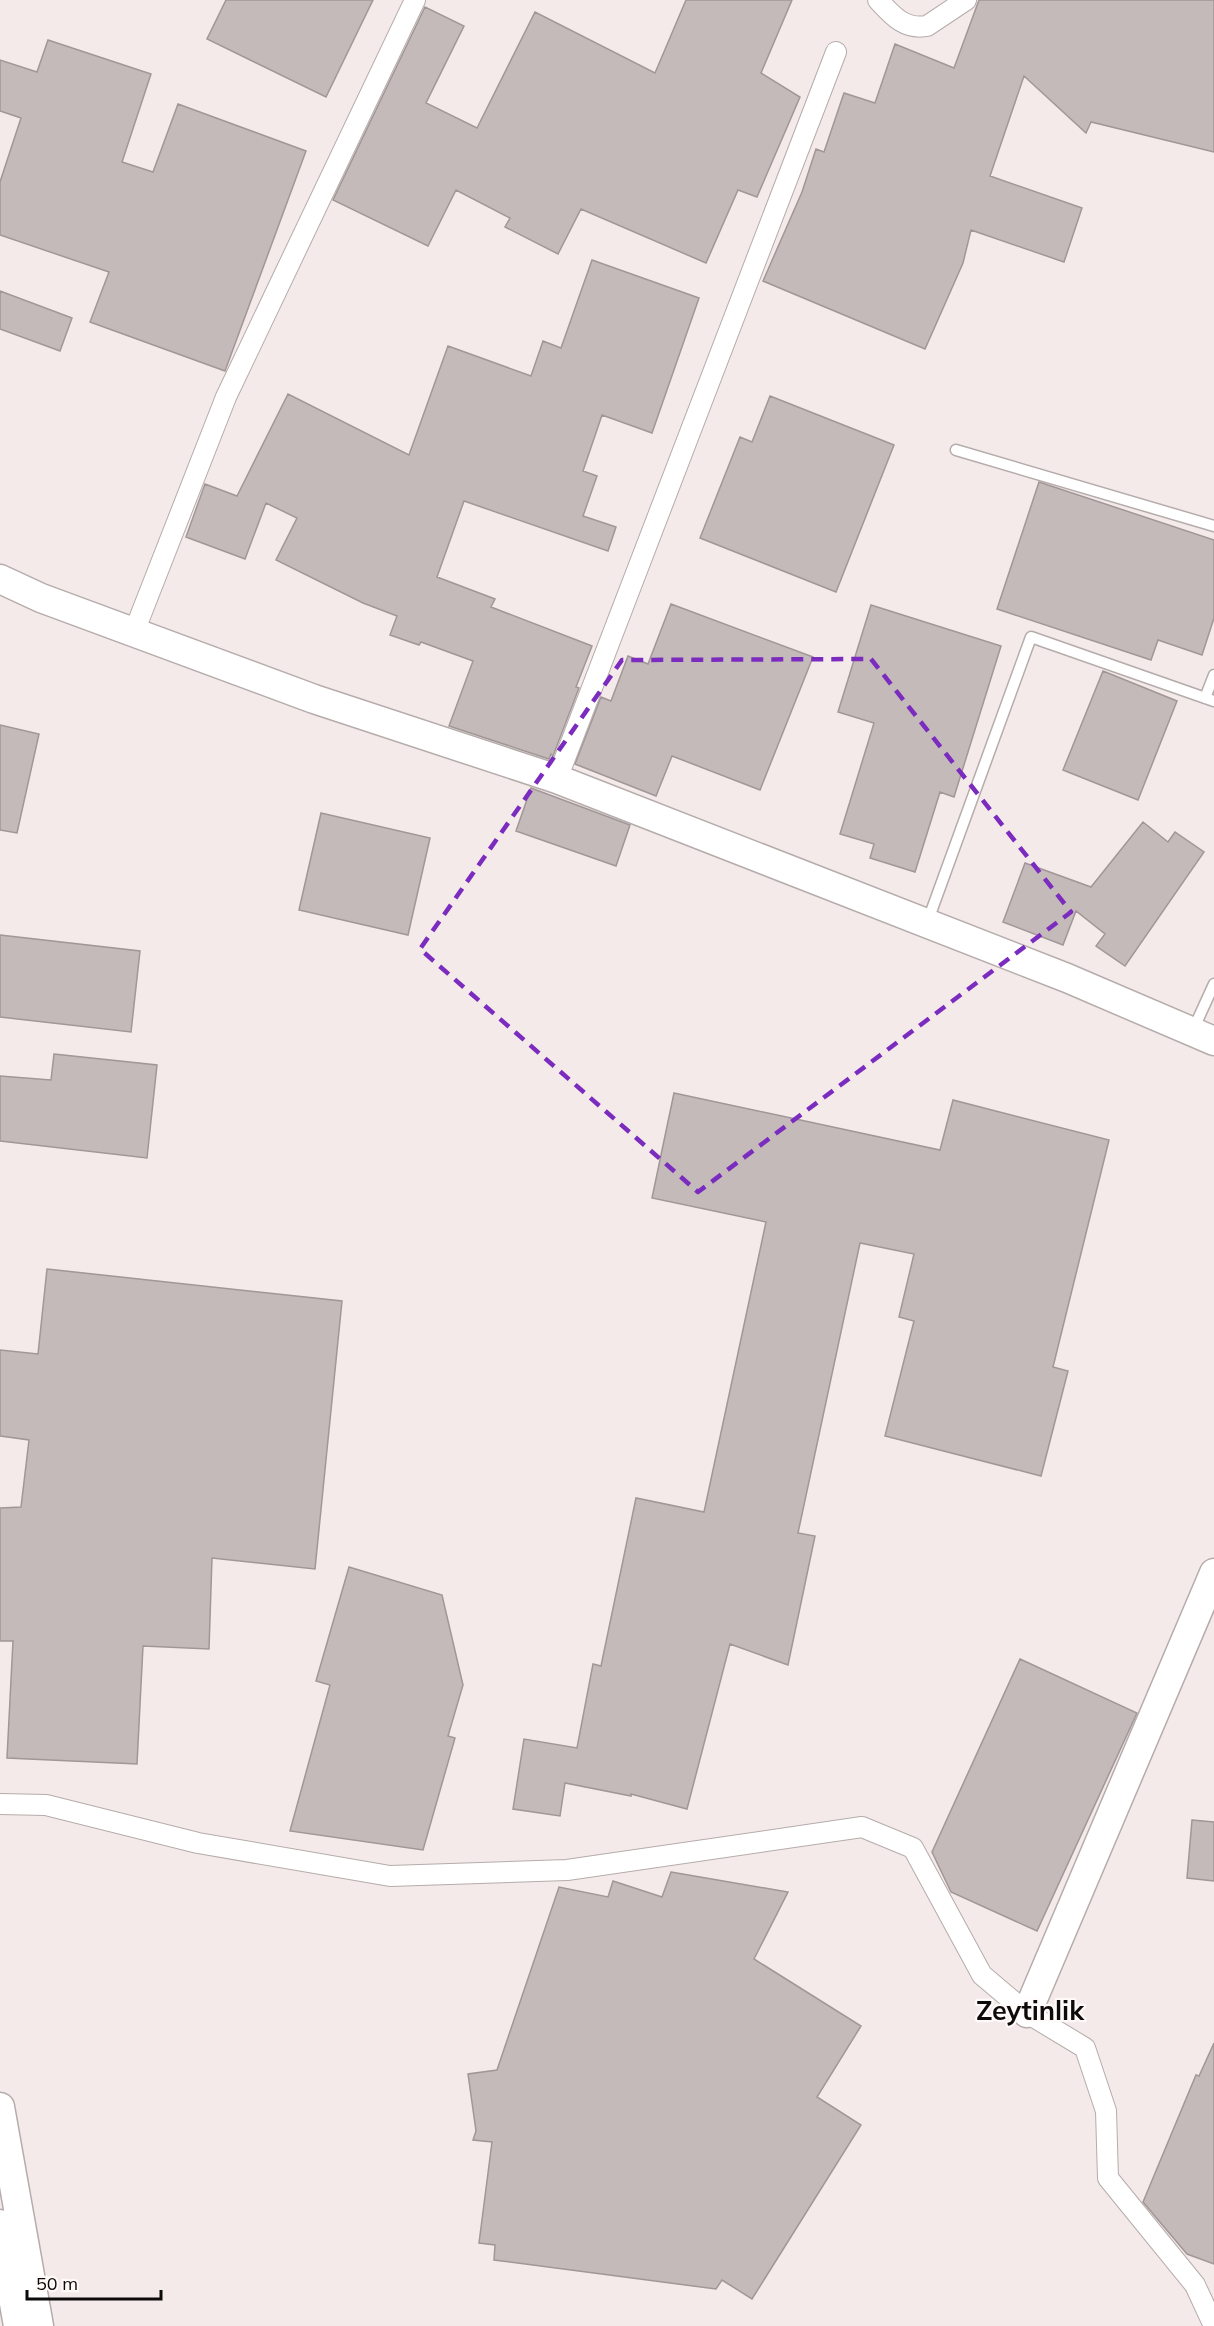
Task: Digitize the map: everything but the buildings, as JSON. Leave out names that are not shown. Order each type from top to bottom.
[{"type":"street","points":[[134,632],[226,397],[415,0]]},
{"type":"street","points":[[878,0],[900,22],[921,27],[927,26],[966,0]]},
{"type":"street","points":[[557,779],[836,52]]},
{"type":"street","points":[[0,579],[41,598],[314,699],[557,779],[1067,978],[1203,1036]]},
{"type":"street","points":[[1027,2013],[1214,1573]]},
{"type":"street","points":[[0,1804],[46,1805],[198,1843],[390,1876],[567,1870],[862,1827],[913,1848],[982,1975],[1027,2013],[1085,2048],[1106,2111],[1108,2178],[1195,2285],[1214,2326]]},
{"type":"street","points":[[0,2107],[39,2326]]},
{"type":"street","points":[[0,2224],[18,2326]]},
{"type":"lane","points":[[956,450],[1214,526]]},
{"type":"lane","points":[[927,923],[1032,637],[1209,700],[1214,675]]},
{"type":"lane","points":[[1203,1036],[1214,984]]},
{"type":"highlighted area","points":[[871,659],[1071,912],[698,1192],[420,949],[622,660]]},
{"type":"district","name":"Zeytinlik","points":[[1030,2010]]}]
